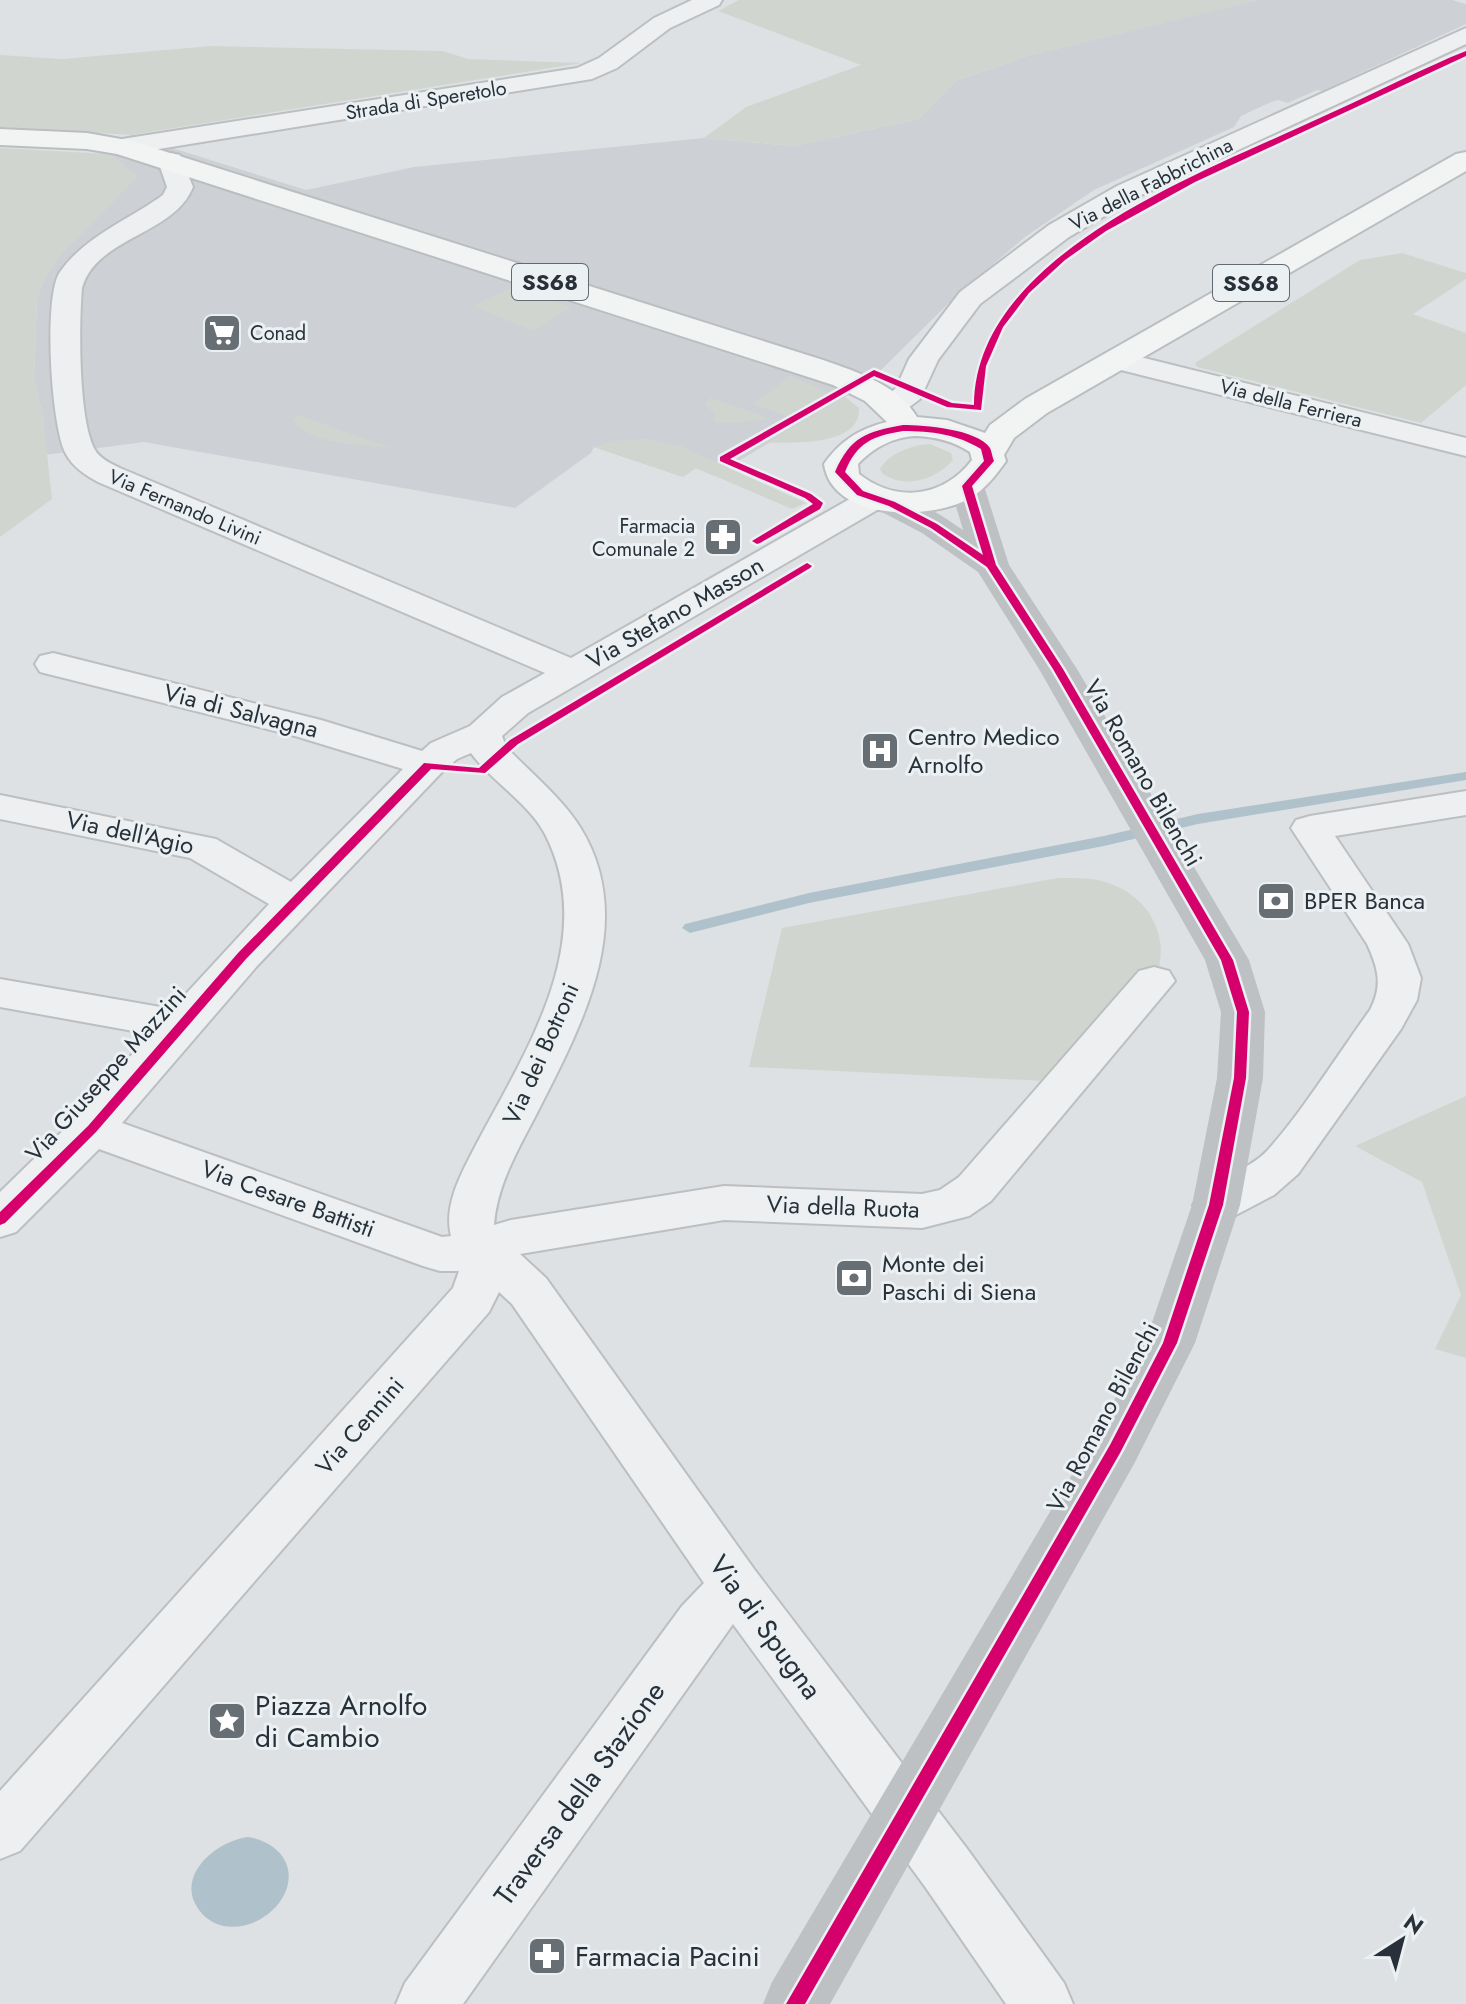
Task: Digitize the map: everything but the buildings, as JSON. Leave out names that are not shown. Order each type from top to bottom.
[{"type":"main road","name":"SS68","points":[[0,137],[87,141],[122,147],[799,362],[855,384],[899,416],[974,440],[988,454],[989,461],[967,486]]},
{"type":"main road","name":"SS68","points":[[988,454],[1002,432],[1036,406],[1466,160]]},
{"type":"main road","name":"SS68","points":[[942,429],[1036,406]]},
{"type":"main road","name":"SS68","points":[[882,501],[860,493],[843,478],[841,464],[852,451],[899,416]]},
{"type":"main road","points":[[882,501],[927,502],[967,486]]},
{"type":"main road","name":"Via Romano Bilenchi","points":[[795,2004],[906,1816],[1151,1383],[1186,1301],[1216,1205],[1235,1112],[1244,1041],[1241,999],[1227,960],[1045,647],[991,565],[967,486]]},
{"type":"main road","name":"Via Romano Bilenchi","points":[[882,501],[963,544],[991,565]]},
{"type":"street","name":"Strada di Speretolo","points":[[122,147],[583,74],[608,63],[662,23],[711,0]]},
{"type":"street","name":"Via della Fabbrichina","points":[[899,416],[924,359],[960,308],[1059,231],[1112,199],[1466,35]]},
{"type":"street","name":"Via Fernando Livini","points":[[171,161],[180,187],[175,199],[89,258],[70,278],[65,297],[66,353],[76,445],[83,457],[100,470],[573,672]]},
{"type":"street","name":"Via della Ferriera","points":[[1116,360],[1466,447]]},
{"type":"street","name":"Via Stefano Masson","points":[[295,902],[444,751],[483,734],[505,712],[573,672],[882,501]]},
{"type":"street","name":"Via di Salvagna","points":[[53,664],[298,725],[428,765]]},
{"type":"street","name":"Via dei Botroni","points":[[483,734],[489,751],[563,831],[583,884],[585,920],[577,976],[559,1028],[515,1117],[490,1159],[472,1211],[472,1234],[487,1253]]},
{"type":"street","points":[[1216,1205],[1258,1183],[1282,1163],[1386,1019],[1399,994],[1401,981],[1394,955],[1310,828],[1466,803]]},
{"type":"street","name":"Via dell'Agio","points":[[0,807],[202,848],[295,902]]},
{"type":"street","name":"Via Giuseppe Mazzini","points":[[0,1220],[92,1129],[242,956],[295,902]]},
{"type":"street","name":"Via della Ruota","points":[[487,1253],[511,1237],[724,1203],[922,1211],[953,1204],[975,1189],[1154,981]]},
{"type":"street","points":[[0,993],[181,1025]]},
{"type":"street","name":"Via Cesare Battisti","points":[[92,1129],[440,1254],[487,1253]]},
{"type":"street","name":"Via di Spugna","points":[[487,1253],[529,1291],[735,1585],[1042,2004]]},
{"type":"street","name":"Via Cennini","points":[[0,1832],[472,1299],[481,1280],[487,1253]]},
{"type":"street","name":"Traversa della Stazione","points":[[427,2004],[701,1622],[735,1585]]},
{"type":"shaded area","points":[[739,0],[1255,1],[1027,56],[955,81],[919,119],[794,146],[704,138],[746,107],[861,65],[718,11]]},
{"type":"shaded area","points":[[1256,0],[1452,0],[1466,4],[1466,24],[1322,91],[1317,90],[1288,103],[1278,100],[1271,102],[1241,116],[1234,127],[1094,190],[1025,237],[958,294],[879,372],[845,397],[714,476],[696,468],[683,477],[594,447],[591,453],[515,508],[144,442],[45,455],[43,417],[34,379],[37,298],[46,275],[60,255],[137,177],[110,154],[131,135],[306,190],[414,167],[704,138],[794,146],[919,119],[955,81],[1027,56]]},
{"type":"shaded area","points":[[211,46],[443,51],[468,59],[582,63],[131,135],[0,127],[0,55],[62,59]]},
{"type":"shaded area","points":[[0,148],[110,154],[138,177],[60,255],[46,275],[37,298],[34,379],[43,417],[52,499],[0,537]]},
{"type":"shaded area","points":[[1402,253],[1466,273],[1466,279],[1413,314],[1466,333],[1466,385],[1421,423],[1197,367],[1195,363],[1360,260]]},
{"type":"shaded area","points":[[511,288],[571,307],[534,331],[473,306]]},
{"type":"shaded area","points":[[791,376],[827,393],[787,416],[753,404]]},
{"type":"shaded area","points":[[845,397],[859,408],[857,421],[849,430],[823,440],[766,443]]},
{"type":"shaded area","points":[[711,398],[770,419],[714,422],[714,413],[705,404]]},
{"type":"shaded area","points":[[296,416],[391,448],[312,435],[293,420]]},
{"type":"shaded area","points":[[646,439],[680,446],[806,503],[792,509],[696,468],[683,477],[594,447],[615,441]]},
{"type":"shaded area","points":[[930,444],[951,453],[953,460],[938,473],[920,480],[901,481],[883,474],[880,469],[889,458],[902,451]]},
{"type":"shaded area","points":[[1058,878],[1086,878],[1128,892],[1149,912],[1160,938],[1161,952],[1154,981],[1067,1082],[749,1067],[782,928]]},
{"type":"shaded area","points":[[1466,1096],[1466,1358],[1435,1349],[1461,1295],[1422,1182],[1355,1146]]},
{"type":"water","points":[[248,1837],[267,1843],[282,1855],[288,1872],[285,1893],[269,1913],[258,1920],[233,1927],[221,1925],[209,1920],[199,1910],[193,1897],[195,1873],[202,1862],[223,1845]]},
{"type":"waterway","points":[[690,928],[809,898],[1104,841],[1198,819],[1466,776]]},
{"type":"cycle path","points":[[723,459],[874,373],[950,405],[978,408],[982,366],[999,327],[1026,291],[1062,258],[1103,229],[1192,180],[1466,53]]},
{"type":"cycle path","points":[[795,2004],[1115,1449],[1170,1343],[1216,1205],[1240,1078],[1243,1012],[1227,960],[1058,669],[991,565],[967,486],[989,461],[985,448],[969,438],[949,432],[903,428],[881,432],[862,441],[848,454],[840,472],[860,493],[892,504],[934,526],[991,565]]},
{"type":"cycle path","points":[[723,459],[818,503],[817,507],[757,541]]},
{"type":"cycle path","points":[[0,1220],[92,1129],[242,956],[428,765],[481,771],[514,742],[807,566]]},
{"type":"place","name":"Conad","points":[[222,333]]},
{"type":"place","name":"Farmacia Comunale 2","points":[[723,537]]},
{"type":"place","name":"Centro Medico Arnolfo","points":[[880,751]]},
{"type":"place","name":"BPER Banca","points":[[1276,901]]},
{"type":"place","name":"Monte dei Paschi di Siena","points":[[854,1278]]},
{"type":"place","name":"Piazza Arnolfo di Cambio","points":[[227,1721]]},
{"type":"place","name":"Farmacia Pacini","points":[[547,1956]]}]
